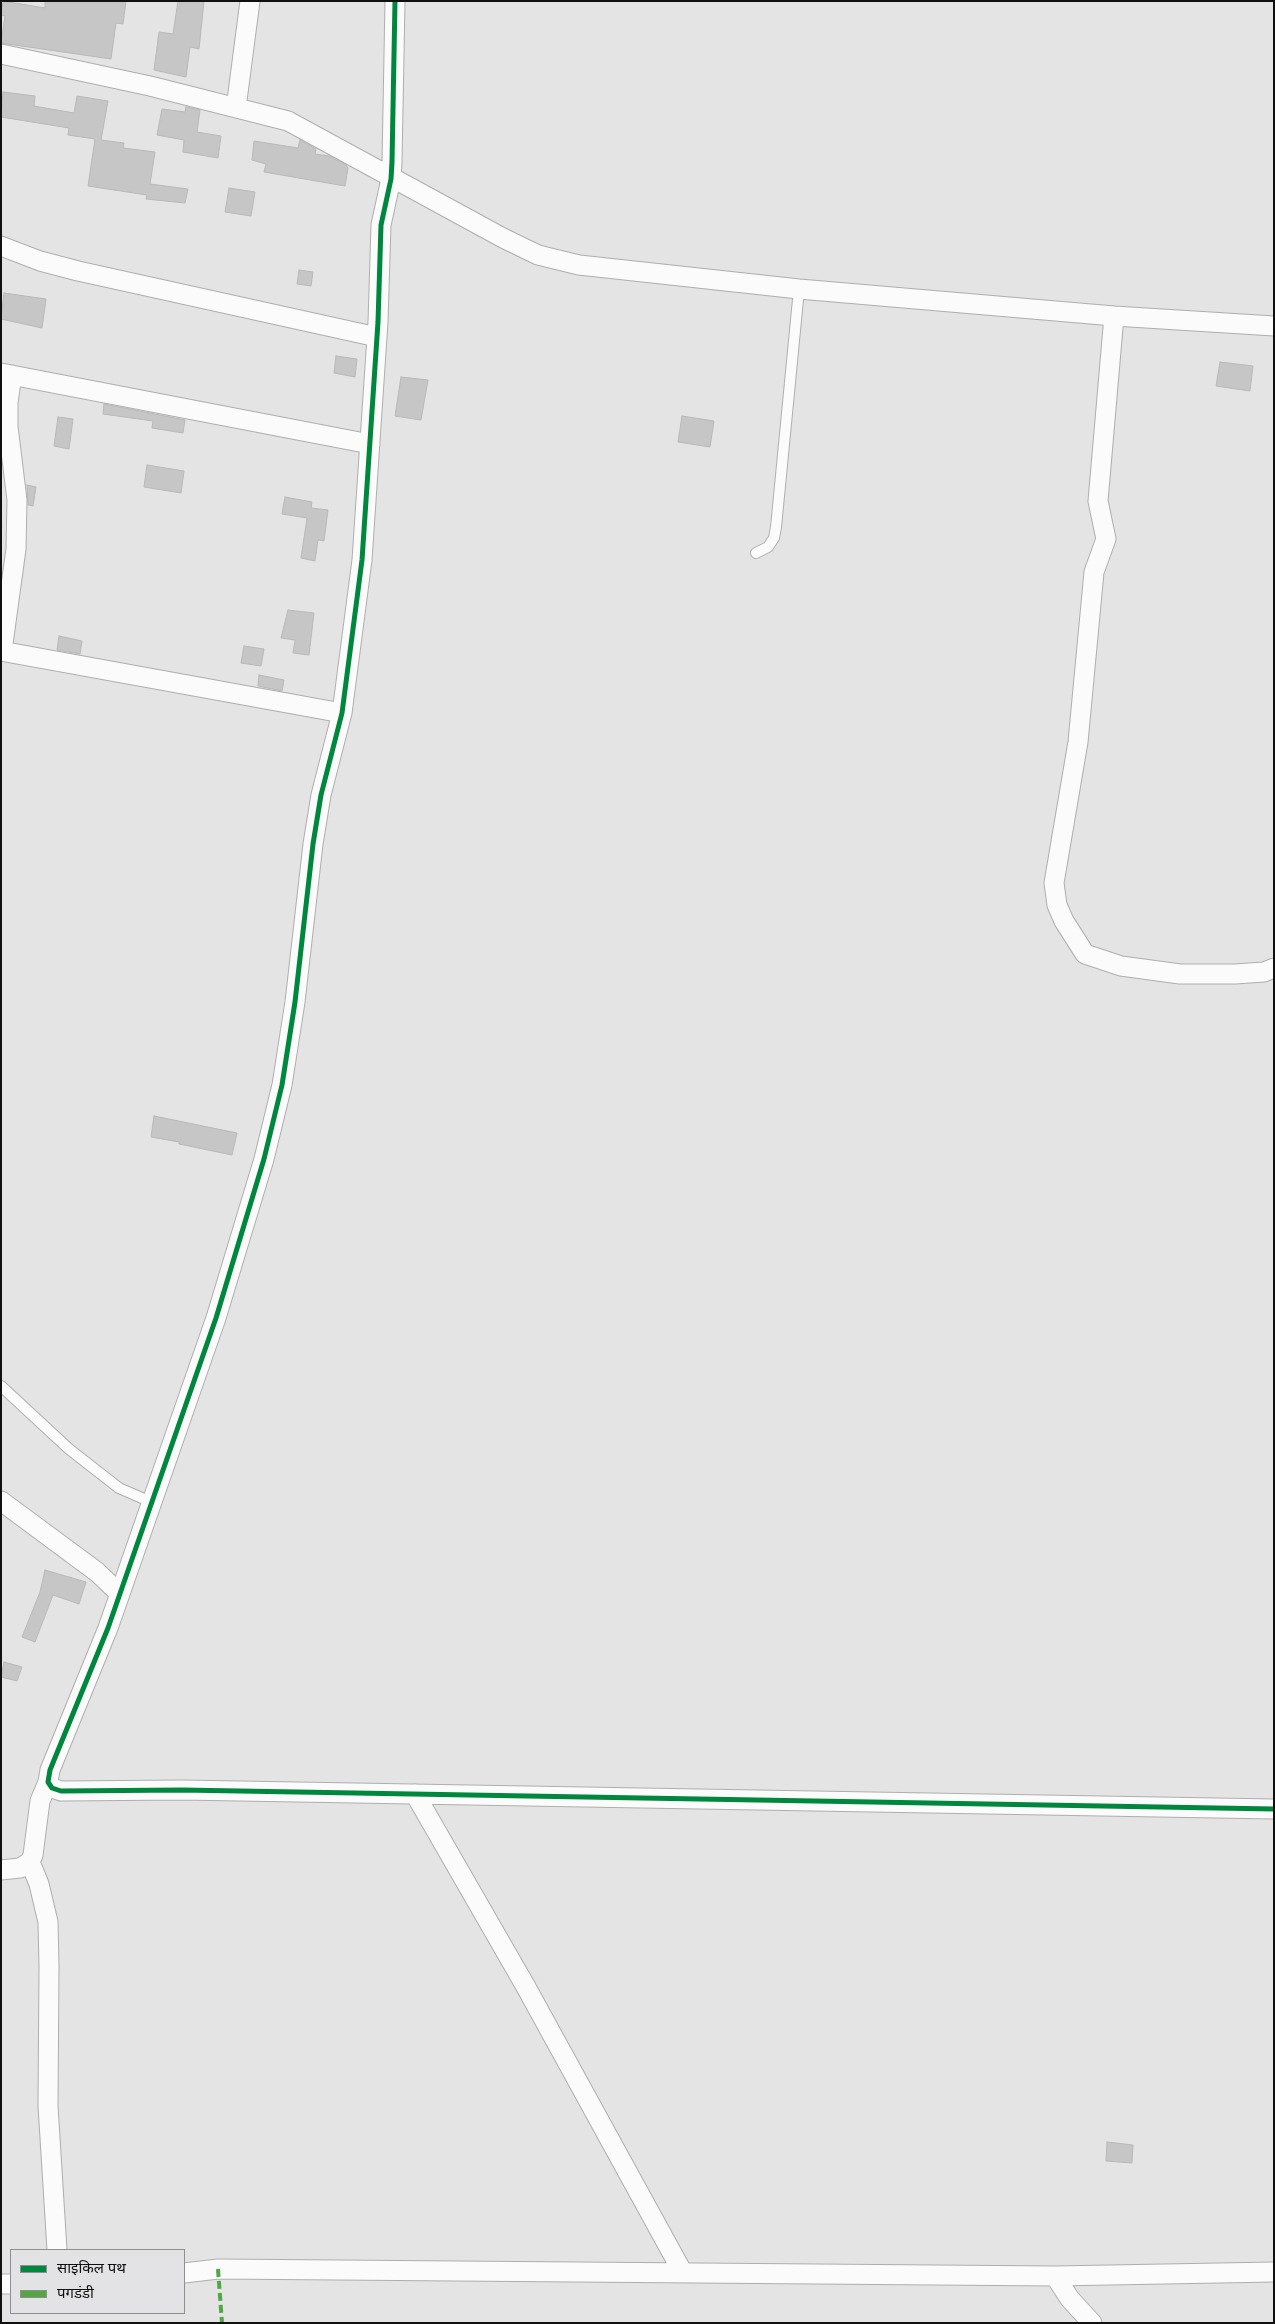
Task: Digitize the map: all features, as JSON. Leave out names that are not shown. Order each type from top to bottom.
[{"type":"street","points":[[236,108],[250,1]]},
{"type":"street","points":[[1,1870],[20,1868],[30,1862],[33,1855],[40,1802],[48,1782],[50,1770],[104,1637],[216,1318],[264,1159],[285,1067],[295,1002],[313,844],[321,796],[342,714],[362,560],[377,337],[381,225],[391,179],[395,1]]},
{"type":"street","points":[[2,58],[236,108],[288,121],[391,179],[538,255],[614,270],[800,289],[1114,316],[1274,326]]},
{"type":"street","points":[[1,246],[40,261],[78,271],[377,337]]},
{"type":"street","points":[[1114,316],[1098,501],[1106,539],[1094,572],[1078,742],[1054,883],[1056,905],[1085,954],[1121,966],[1180,974],[1235,974],[1264,972],[1274,968]]},
{"type":"street","points":[[342,714],[2,651],[16,549],[17,500],[8,427],[7,374],[370,444]]},
{"type":"street","points":[[1,1501],[97,1572],[119,1593]]},
{"type":"street","points":[[48,1782],[52,1788],[61,1791],[414,1794],[1274,1809]]},
{"type":"street","points":[[414,1794],[526,1987],[684,2272]]},
{"type":"street","points":[[30,1862],[39,1884],[48,1922],[50,1966],[48,2106],[57,2249]]},
{"type":"street","points":[[185,2273],[218,2269],[1055,2276],[1274,2272]]},
{"type":"street","points":[[1055,2276],[1070,2299],[1092,2323]]},
{"type":"lane","points":[[756,553],[768,547],[774,538],[776,527],[800,289]]},
{"type":"lane","points":[[1,1386],[69,1449],[105,1477],[132,1494],[151,1502]]},
{"type":"building","points":[[3,1],[45,8],[45,1],[126,1],[123,24],[116,23],[111,59],[1,43],[5,16],[1,15]]},
{"type":"building","points":[[178,1],[204,1],[199,49],[190,47],[186,77],[154,70],[159,32],[173,34]]},
{"type":"building","points":[[3,92],[35,96],[34,106],[74,113],[77,96],[108,101],[101,140],[124,143],[123,148],[155,152],[150,184],[188,189],[185,203],[146,199],[147,195],[88,186],[95,139],[68,135],[69,128],[1,117]]},
{"type":"building","points":[[186,107],[200,110],[197,132],[221,136],[218,158],[183,152],[184,140],[157,135],[162,109],[185,112]]},
{"type":"building","points":[[300,140],[316,149],[315,154],[329,156],[346,165],[348,168],[345,186],[264,172],[266,164],[252,160],[254,141],[298,148]]},
{"type":"building","points":[[229,188],[255,192],[251,216],[225,212]]},
{"type":"building","points":[[299,270],[313,272],[311,286],[297,284]]},
{"type":"building","points":[[4,293],[46,299],[42,328],[1,319]]},
{"type":"building","points":[[336,356],[357,359],[355,377],[334,373]]},
{"type":"building","points":[[1220,362],[1253,366],[1250,391],[1216,386]]},
{"type":"building","points":[[401,377],[428,380],[421,420],[395,416]]},
{"type":"building","points":[[104,404],[185,420],[183,433],[152,428],[153,421],[103,414]]},
{"type":"building","points":[[682,416],[714,421],[710,447],[678,442]]},
{"type":"building","points":[[58,417],[73,419],[69,449],[54,446]]},
{"type":"building","points":[[147,465],[184,471],[181,493],[144,487]]},
{"type":"building","points":[[27,485],[36,487],[33,506],[28,505]]},
{"type":"building","points":[[285,497],[312,502],[311,508],[328,510],[324,541],[318,540],[315,561],[301,558],[307,518],[282,514]]},
{"type":"building","points":[[288,610],[314,613],[309,655],[293,653],[295,640],[281,638]]},
{"type":"building","points":[[59,636],[82,641],[80,654],[57,650]]},
{"type":"building","points":[[244,646],[264,649],[261,666],[241,663]]},
{"type":"building","points":[[259,675],[284,680],[282,691],[258,686]]},
{"type":"building","points":[[154,1116],[237,1133],[232,1155],[151,1137]]},
{"type":"building","points":[[45,1570],[86,1582],[79,1604],[53,1595],[35,1642],[22,1637],[40,1592]]},
{"type":"building","points":[[4,1662],[22,1667],[17,1681],[1,1677]]},
{"type":"building","points":[[1107,2142],[1133,2145],[1132,2163],[1106,2161]]},
{"type":"marked path","points":[[218,2269],[222,2323]]},
{"type":"cycle path","points":[[395,1],[391,179],[381,225],[378,322],[362,560],[342,713],[321,795],[313,844],[295,1002],[282,1085],[264,1159],[216,1318],[108,1628],[50,1770],[48,1782],[52,1788],[61,1791],[182,1790],[1274,1809]]}]
